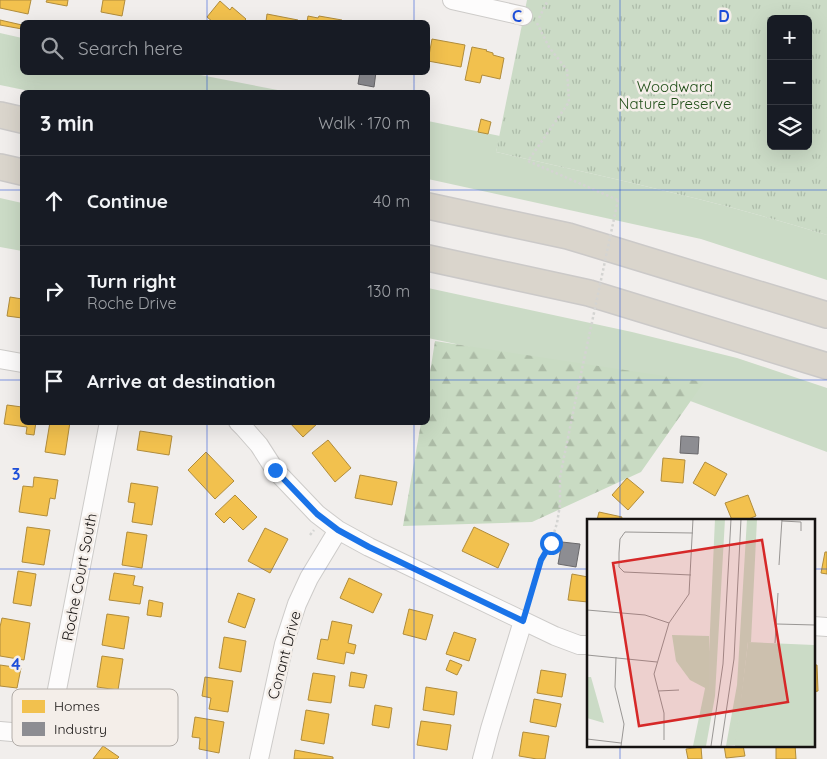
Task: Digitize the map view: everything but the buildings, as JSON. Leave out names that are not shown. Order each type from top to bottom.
[{"type":"highway","points":[[0,115],[20,120]]},
{"type":"highway","points":[[0,168],[20,172]]},
{"type":"highway","points":[[430,206],[568,236],[827,315]]},
{"type":"highway","points":[[430,258],[589,293],[827,366]]},
{"type":"street","points":[[452,0],[523,16]]},
{"type":"street","points":[[0,358],[20,363]]},
{"type":"street","name":"Roche Court South","points":[[57,689],[108,425]]},
{"type":"street","points":[[241,425],[259,445],[275,470],[317,514],[338,530],[377,551],[555,636],[587,645]]},
{"type":"street","name":"Conant Drive","points":[[259,759],[284,644],[297,604],[338,530]]},
{"type":"street","points":[[482,759],[523,621]]},
{"type":"street","points":[[814,626],[827,627]]},
{"type":"path","points":[[523,621],[541,560],[551,543],[558,523],[560,478],[618,200],[528,161],[569,102],[567,70],[549,47],[537,22],[548,0]]},
{"type":"green space","name":"Woodward Nature Preserve","points":[[527,0],[827,0],[827,235],[704,200],[496,152]]},
{"type":"green space","points":[[0,33],[20,38],[20,75],[200,75],[278,90],[24,90],[0,85]]},
{"type":"green space","points":[[430,121],[500,136],[496,152],[704,200],[827,235],[827,280],[701,239],[430,179]]},
{"type":"green space","points":[[0,198],[20,203],[20,251],[0,247]]},
{"type":"green space","points":[[430,288],[632,332],[737,358],[827,388],[827,452],[626,377],[430,338]]},
{"type":"green space","points":[[435,341],[704,382],[641,472],[532,522],[403,526],[421,425],[430,425],[430,372]]},
{"type":"route","points":[[275,470],[317,514],[338,530],[369,547],[523,621],[541,560],[551,543]]}]
